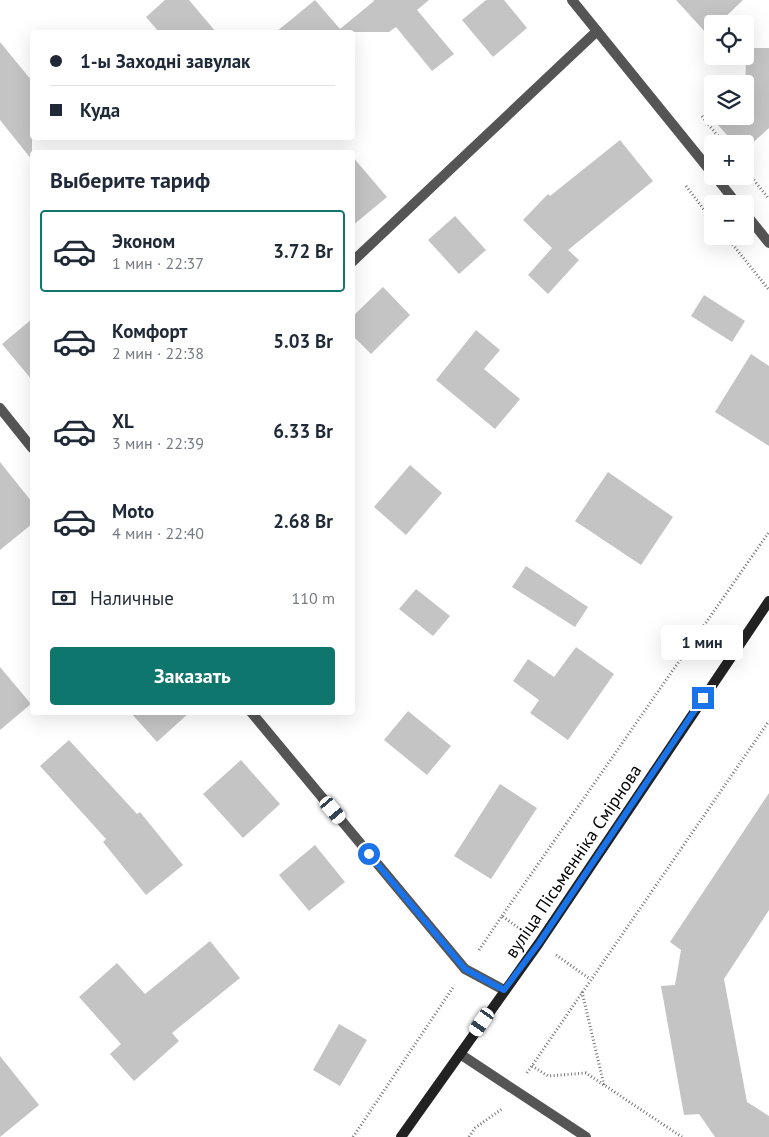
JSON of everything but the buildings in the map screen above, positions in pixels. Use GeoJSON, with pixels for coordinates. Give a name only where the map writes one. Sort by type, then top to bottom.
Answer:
{"type":"FeatureCollection","features":[{"type":"Feature","properties":{"kind":"main road","name":"вуліца Пісьменніка Смірнова"},"geometry":{"type":"LineString","coordinates":[[401,1137],[539,943],[769,601]]}},
{"type":"Feature","properties":{"kind":"street"},"geometry":{"type":"LineString","coordinates":[[572,0],[704,163]]}},
{"type":"Feature","properties":{"kind":"street"},"geometry":{"type":"LineString","coordinates":[[355,259],[596,31]]}},
{"type":"Feature","properties":{"kind":"street"},"geometry":{"type":"LineString","coordinates":[[722,185],[730,195]]}},
{"type":"Feature","properties":{"kind":"street"},"geometry":{"type":"LineString","coordinates":[[754,224],[769,243]]}},
{"type":"Feature","properties":{"kind":"street"},"geometry":{"type":"LineString","coordinates":[[0,408],[30,446]]}},
{"type":"Feature","properties":{"kind":"street"},"geometry":{"type":"LineString","coordinates":[[254,715],[465,969],[504,990]]}},
{"type":"Feature","properties":{"kind":"street"},"geometry":{"type":"LineString","coordinates":[[460,1054],[586,1137]]}},
{"type":"Feature","properties":{"kind":"path"},"geometry":{"type":"LineString","coordinates":[[702,116],[717,135]]}},
{"type":"Feature","properties":{"kind":"path"},"geometry":{"type":"LineString","coordinates":[[754,180],[769,199]]}},
{"type":"Feature","properties":{"kind":"path"},"geometry":{"type":"LineString","coordinates":[[686,186],[704,210]]}},
{"type":"Feature","properties":{"kind":"path"},"geometry":{"type":"LineString","coordinates":[[733,245],[769,290]]}},
{"type":"Feature","properties":{"kind":"path"},"geometry":{"type":"LineString","coordinates":[[353,1137],[465,969],[769,532]]}},
{"type":"Feature","properties":{"kind":"path"},"geometry":{"type":"LineString","coordinates":[[469,1137],[475,1128],[504,1108],[590,979],[769,721]]}},
{"type":"Feature","properties":{"kind":"path"},"geometry":{"type":"LineString","coordinates":[[502,916],[590,979]]}},
{"type":"Feature","properties":{"kind":"path"},"geometry":{"type":"LineString","coordinates":[[582,992],[604,1085]]}},
{"type":"Feature","properties":{"kind":"path"},"geometry":{"type":"LineString","coordinates":[[532,1066],[548,1076],[586,1073],[682,1137]]}},
{"type":"Feature","properties":{"kind":"route"},"geometry":{"type":"LineString","coordinates":[[369,854],[465,969],[504,990],[539,943],[703,698]]}}]}
